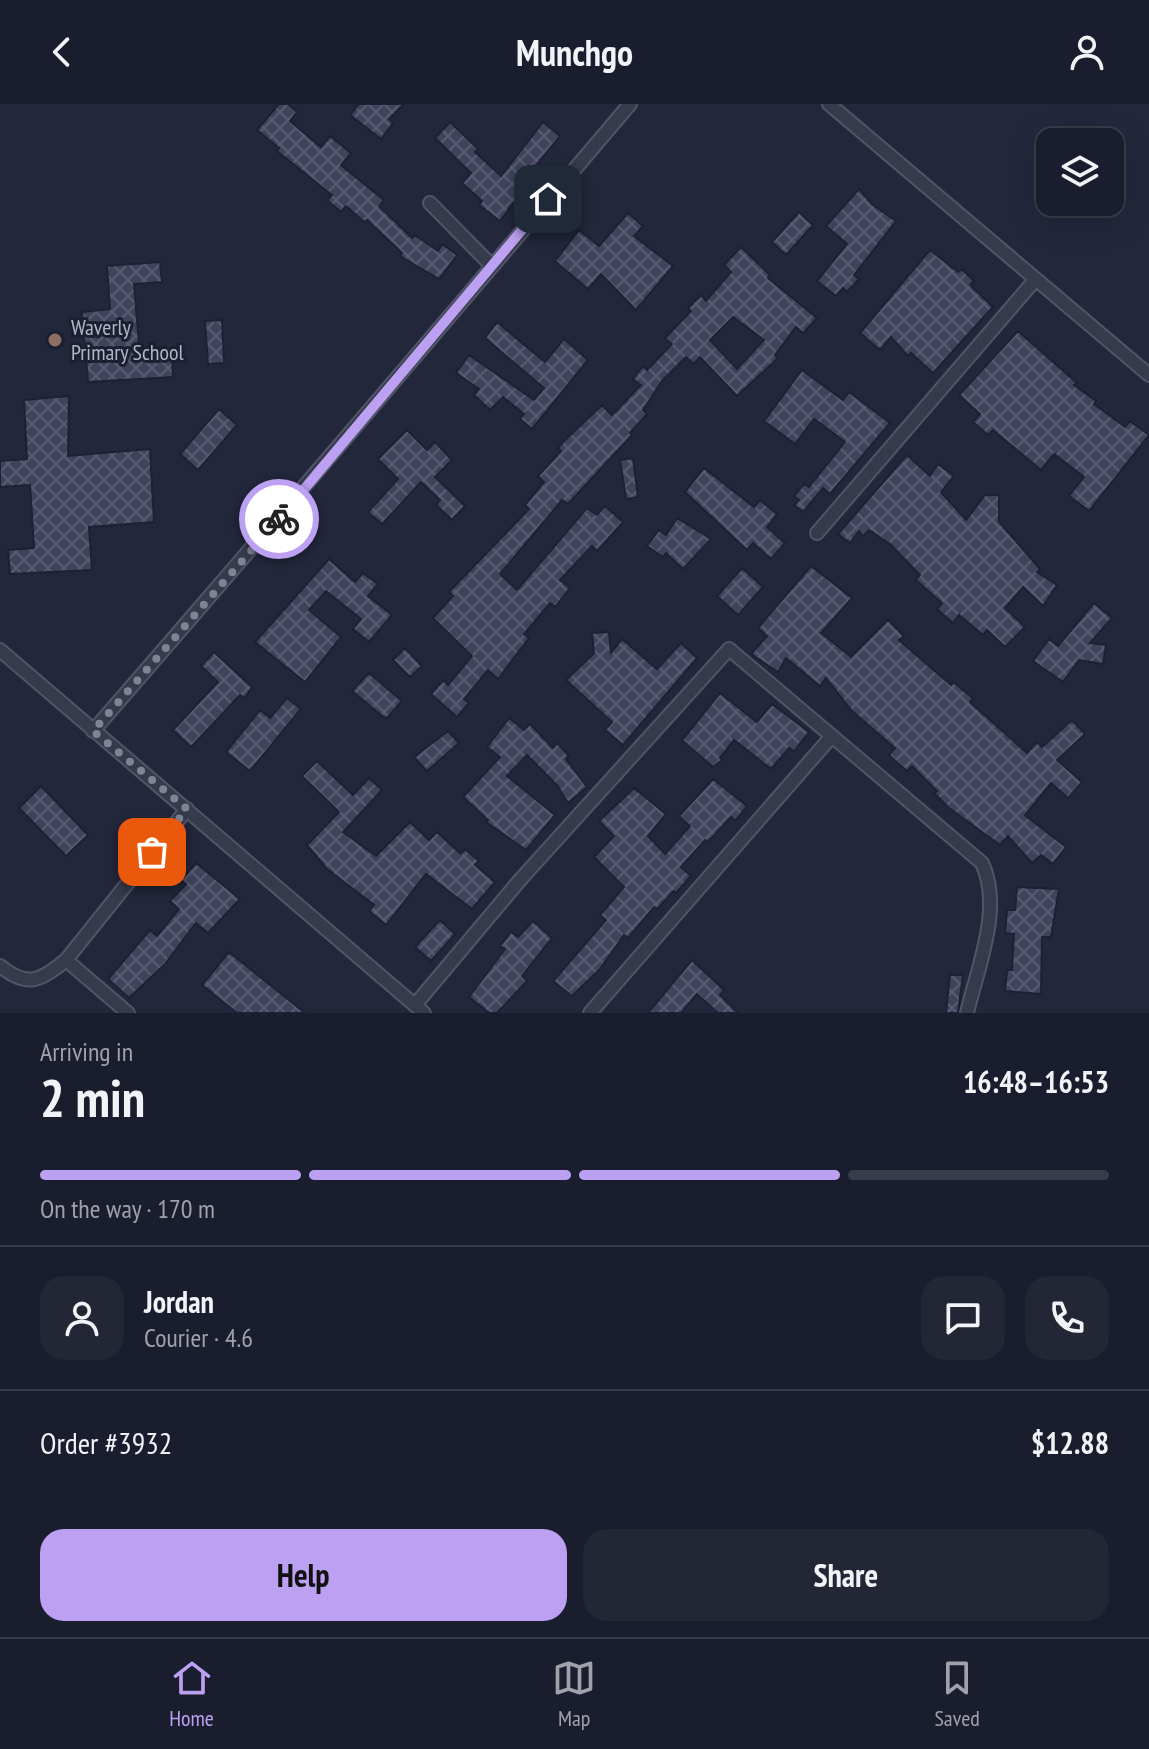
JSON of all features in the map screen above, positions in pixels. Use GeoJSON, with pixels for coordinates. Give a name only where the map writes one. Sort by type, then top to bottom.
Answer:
{"type":"FeatureCollection","features":[{"type":"Feature","properties":{"kind":"street"},"geometry":{"type":"LineString","coordinates":[[93,731],[296,500],[491,265],[630,104]]}},
{"type":"Feature","properties":{"kind":"street"},"geometry":{"type":"LineString","coordinates":[[829,104],[1149,375]]}},
{"type":"Feature","properties":{"kind":"street"},"geometry":{"type":"LineString","coordinates":[[430,203],[491,265]]}},
{"type":"Feature","properties":{"kind":"street"},"geometry":{"type":"LineString","coordinates":[[817,533],[1035,280]]}},
{"type":"Feature","properties":{"kind":"street"},"geometry":{"type":"LineString","coordinates":[[0,650],[420,1009],[520,880],[729,649],[982,863],[990,879],[992,905],[967,1013]]}},
{"type":"Feature","properties":{"kind":"street"},"geometry":{"type":"LineString","coordinates":[[590,1013],[832,736]]}},
{"type":"Feature","properties":{"kind":"street"},"geometry":{"type":"LineString","coordinates":[[0,966],[25,980],[43,979],[66,960],[187,809]]}},
{"type":"Feature","properties":{"kind":"street"},"geometry":{"type":"LineString","coordinates":[[66,960],[128,1013]]}},
{"type":"Feature","properties":{"kind":"building"},"geometry":{"type":"Polygon","coordinates":[[[279,104],[288,104],[297,112],[290,121],[321,147],[330,136],[351,153],[341,165],[384,200],[379,206],[412,238],[415,235],[438,251],[442,244],[457,255],[439,279],[400,256],[402,253],[367,220],[364,222],[346,206],[341,212],[327,200],[332,195],[277,151],[279,148],[257,130],[279,104]]]}},
{"type":"Feature","properties":{"kind":"building"},"geometry":{"type":"Polygon","coordinates":[[[359,104],[404,104],[389,119],[393,123],[381,139],[350,115],[359,104]]]}},
{"type":"Feature","properties":{"kind":"building"},"geometry":{"type":"Polygon","coordinates":[[[450,122],[478,149],[475,152],[501,176],[543,122],[560,136],[522,183],[526,186],[500,221],[479,205],[482,201],[462,183],[471,173],[435,138],[450,122]]]}},
{"type":"Feature","properties":{"kind":"building"},"geometry":{"type":"Polygon","coordinates":[[[859,189],[873,205],[896,221],[854,275],[859,279],[847,292],[843,288],[836,296],[817,281],[847,244],[826,226],[859,189]]]}},
{"type":"Feature","properties":{"kind":"building"},"geometry":{"type":"Polygon","coordinates":[[[799,212],[813,225],[786,255],[772,242],[799,212]]]}},
{"type":"Feature","properties":{"kind":"building"},"geometry":{"type":"Polygon","coordinates":[[[628,213],[643,226],[634,236],[673,266],[636,310],[601,274],[588,289],[555,261],[579,230],[599,246],[628,213]]]}},
{"type":"Feature","properties":{"kind":"building"},"geometry":{"type":"Polygon","coordinates":[[[741,247],[770,275],[768,278],[817,318],[803,333],[796,327],[775,355],[778,358],[737,396],[700,357],[694,364],[686,357],[662,381],[643,410],[647,414],[630,433],[632,435],[568,504],[562,500],[500,574],[517,590],[587,508],[597,515],[605,506],[623,522],[597,551],[592,546],[560,580],[570,588],[555,607],[550,603],[524,634],[529,638],[498,679],[488,670],[464,699],[469,703],[457,717],[431,694],[443,680],[448,685],[472,656],[433,618],[453,596],[449,592],[529,509],[525,505],[544,482],[538,476],[561,451],[558,448],[565,440],[602,405],[612,415],[641,385],[633,379],[643,366],[647,370],[672,344],[665,338],[691,311],[688,308],[701,295],[706,301],[731,272],[724,265],[741,247]],[[733,317],[710,340],[737,369],[764,340],[733,317]]]}},
{"type":"Feature","properties":{"kind":"building"},"geometry":{"type":"Polygon","coordinates":[[[930,250],[958,272],[962,269],[974,281],[970,285],[993,307],[933,373],[911,353],[908,356],[891,337],[880,350],[860,333],[930,250]]]}},
{"type":"Feature","properties":{"kind":"building"},"geometry":{"type":"Polygon","coordinates":[[[160,262],[162,282],[134,284],[140,356],[172,354],[173,377],[88,382],[82,312],[110,309],[107,266],[160,262]]]}},
{"type":"Feature","properties":{"kind":"building"},"geometry":{"type":"Polygon","coordinates":[[[222,320],[224,363],[208,364],[205,321],[222,320]]]}},
{"type":"Feature","properties":{"kind":"building"},"geometry":{"type":"Polygon","coordinates":[[[497,322],[545,362],[564,339],[588,360],[532,429],[520,419],[524,414],[503,397],[490,410],[474,395],[479,389],[456,373],[469,355],[534,400],[544,388],[485,338],[497,322]]]}},
{"type":"Feature","properties":{"kind":"building"},"geometry":{"type":"Polygon","coordinates":[[[1018,331],[1077,383],[1074,385],[1096,401],[1094,404],[1125,427],[1130,421],[1149,435],[1089,511],[1069,496],[1084,477],[1054,454],[1041,470],[993,430],[988,435],[973,422],[980,414],[959,395],[1018,331]]]}},
{"type":"Feature","properties":{"kind":"building"},"geometry":{"type":"Polygon","coordinates":[[[802,370],[843,400],[849,392],[890,423],[830,494],[823,488],[803,512],[794,505],[799,500],[794,496],[804,484],[809,487],[845,442],[814,419],[795,444],[764,421],[802,370]]]}},
{"type":"Feature","properties":{"kind":"building"},"geometry":{"type":"Polygon","coordinates":[[[69,396],[68,456],[150,449],[154,522],[89,527],[92,570],[10,574],[8,550],[34,548],[30,485],[0,487],[0,461],[27,459],[24,400],[69,396]]]}},
{"type":"Feature","properties":{"kind":"building"},"geometry":{"type":"Polygon","coordinates":[[[219,409],[237,425],[198,470],[180,454],[219,409]]]}},
{"type":"Feature","properties":{"kind":"building"},"geometry":{"type":"Polygon","coordinates":[[[407,430],[427,450],[435,442],[452,460],[435,477],[465,506],[452,520],[436,505],[440,500],[421,482],[382,524],[368,512],[398,479],[378,459],[407,430]]]}},
{"type":"Feature","properties":{"kind":"building"},"geometry":{"type":"Polygon","coordinates":[[[907,455],[930,476],[938,464],[954,476],[941,492],[966,520],[985,495],[999,495],[999,522],[1040,569],[1037,572],[1057,585],[1043,606],[1023,587],[1005,608],[1025,627],[1005,647],[987,630],[983,635],[959,615],[953,623],[937,609],[942,603],[916,580],[920,575],[890,544],[869,530],[863,536],[859,531],[850,543],[838,534],[907,455]]]}},
{"type":"Feature","properties":{"kind":"building"},"geometry":{"type":"Polygon","coordinates":[[[633,458],[638,497],[626,499],[620,460],[633,458]]]}},
{"type":"Feature","properties":{"kind":"building"},"geometry":{"type":"Polygon","coordinates":[[[704,468],[754,507],[760,500],[777,514],[767,527],[785,543],[771,559],[753,543],[747,550],[685,492],[704,468]]]}},
{"type":"Feature","properties":{"kind":"building"},"geometry":{"type":"Polygon","coordinates":[[[677,518],[711,539],[683,569],[666,553],[663,557],[647,546],[659,530],[666,535],[677,518]]]}},
{"type":"Feature","properties":{"kind":"building"},"geometry":{"type":"Polygon","coordinates":[[[329,559],[355,582],[363,573],[378,584],[368,596],[392,615],[369,642],[353,629],[361,619],[326,591],[309,610],[341,637],[305,682],[255,642],[329,559]]]}},
{"type":"Feature","properties":{"kind":"building"},"geometry":{"type":"Polygon","coordinates":[[[811,566],[852,598],[821,633],[851,657],[888,620],[904,636],[899,640],[951,685],[953,682],[973,698],[970,702],[1027,753],[1037,742],[1042,747],[1072,720],[1085,734],[1057,760],[1082,782],[1068,798],[1051,783],[1025,815],[1066,847],[1053,864],[1041,855],[1032,863],[1008,836],[1000,845],[949,808],[912,766],[907,771],[889,755],[895,748],[852,711],[826,678],[820,686],[786,658],[778,672],[751,654],[767,636],[758,628],[811,566]]]}},
{"type":"Feature","properties":{"kind":"building"},"geometry":{"type":"Polygon","coordinates":[[[742,568],[763,587],[738,615],[717,596],[742,568]]]}},
{"type":"Feature","properties":{"kind":"building"},"geometry":{"type":"Polygon","coordinates":[[[1094,603],[1112,618],[1090,643],[1106,645],[1103,664],[1079,660],[1063,682],[1033,661],[1049,639],[1058,646],[1094,603]]]}},
{"type":"Feature","properties":{"kind":"building"},"geometry":{"type":"Polygon","coordinates":[[[609,632],[611,653],[622,639],[657,669],[681,643],[697,658],[623,745],[605,730],[612,722],[566,680],[594,653],[592,633],[609,632]]]}},
{"type":"Feature","properties":{"kind":"building"},"geometry":{"type":"Polygon","coordinates":[[[405,648],[422,666],[410,677],[393,660],[405,648]]]}},
{"type":"Feature","properties":{"kind":"building"},"geometry":{"type":"Polygon","coordinates":[[[214,652],[252,687],[245,698],[240,695],[191,747],[173,730],[218,682],[201,666],[214,652]]]}},
{"type":"Feature","properties":{"kind":"building"},"geometry":{"type":"Polygon","coordinates":[[[369,673],[402,701],[386,719],[352,691],[369,673]]]}},
{"type":"Feature","properties":{"kind":"building"},"geometry":{"type":"Polygon","coordinates":[[[720,693],[757,722],[772,704],[809,732],[794,751],[789,748],[771,769],[734,740],[720,758],[722,760],[713,767],[682,740],[720,693]]]}},
{"type":"Feature","properties":{"kind":"building"},"geometry":{"type":"Polygon","coordinates":[[[287,698],[301,709],[250,771],[226,752],[260,710],[270,718],[287,698]]]}},
{"type":"Feature","properties":{"kind":"building"},"geometry":{"type":"Polygon","coordinates":[[[509,718],[524,730],[530,724],[553,748],[557,743],[569,756],[566,759],[587,787],[568,803],[557,785],[527,755],[507,776],[555,815],[526,850],[486,822],[488,820],[463,797],[500,757],[487,747],[509,718]]]}},
{"type":"Feature","properties":{"kind":"building"},"geometry":{"type":"Polygon","coordinates":[[[448,731],[459,743],[427,771],[414,757],[448,731]]]}},
{"type":"Feature","properties":{"kind":"building"},"geometry":{"type":"Polygon","coordinates":[[[317,761],[353,795],[369,778],[382,790],[343,832],[376,856],[410,822],[429,840],[437,832],[461,854],[465,849],[479,861],[475,865],[495,882],[472,909],[426,874],[386,925],[369,911],[374,905],[327,869],[307,845],[339,812],[302,776],[317,761]]]}},
{"type":"Feature","properties":{"kind":"building"},"geometry":{"type":"Polygon","coordinates":[[[713,779],[747,806],[735,821],[731,817],[708,842],[705,840],[681,867],[691,876],[657,909],[654,907],[628,938],[624,935],[600,969],[572,996],[553,981],[606,920],[600,915],[624,887],[594,857],[614,836],[599,821],[634,788],[666,814],[648,836],[665,854],[690,826],[679,816],[713,779]]]}},
{"type":"Feature","properties":{"kind":"building"},"geometry":{"type":"Polygon","coordinates":[[[41,786],[88,835],[66,856],[19,808],[41,786]]]}},
{"type":"Feature","properties":{"kind":"building"},"geometry":{"type":"Polygon","coordinates":[[[196,863],[240,899],[208,933],[196,923],[165,964],[129,998],[108,979],[150,930],[157,936],[179,909],[170,901],[186,884],[181,880],[196,863]]]}},
{"type":"Feature","properties":{"kind":"building"},"geometry":{"type":"Polygon","coordinates":[[[1017,887],[1059,889],[1051,937],[1042,937],[1041,994],[1005,991],[1007,970],[1012,970],[1014,934],[1005,933],[1007,910],[1015,910],[1017,887]]]}},
{"type":"Feature","properties":{"kind":"building"},"geometry":{"type":"Polygon","coordinates":[[[440,920],[455,934],[431,961],[415,947],[440,920]]]}},
{"type":"Feature","properties":{"kind":"building"},"geometry":{"type":"Polygon","coordinates":[[[533,921],[552,938],[522,976],[527,981],[497,1013],[489,1013],[469,997],[505,949],[500,946],[511,932],[518,937],[533,921]]]}},
{"type":"Feature","properties":{"kind":"building"},"geometry":{"type":"Polygon","coordinates":[[[229,952],[305,1013],[237,1013],[202,985],[229,952]]]}},
{"type":"Feature","properties":{"kind":"building"},"geometry":{"type":"Polygon","coordinates":[[[692,960],[724,990],[720,995],[738,1013],[718,1013],[697,994],[681,1013],[648,1013],[692,960]]]}},
{"type":"Feature","properties":{"kind":"building"},"geometry":{"type":"Polygon","coordinates":[[[950,975],[963,975],[958,1013],[946,1013],[950,975]]]}},
{"type":"Feature","properties":{"kind":"way so far"},"geometry":{"type":"LineString","coordinates":[[152,852],[187,809],[93,731],[279,519]]}},
{"type":"Feature","properties":{"kind":"place","name":"Waverly Primary School"},"geometry":{"type":"Point","coordinates":[55,340]}},
{"type":"Feature","properties":{"kind":"route"},"geometry":{"type":"LineString","coordinates":[[279,519],[548,199]]}}]}
